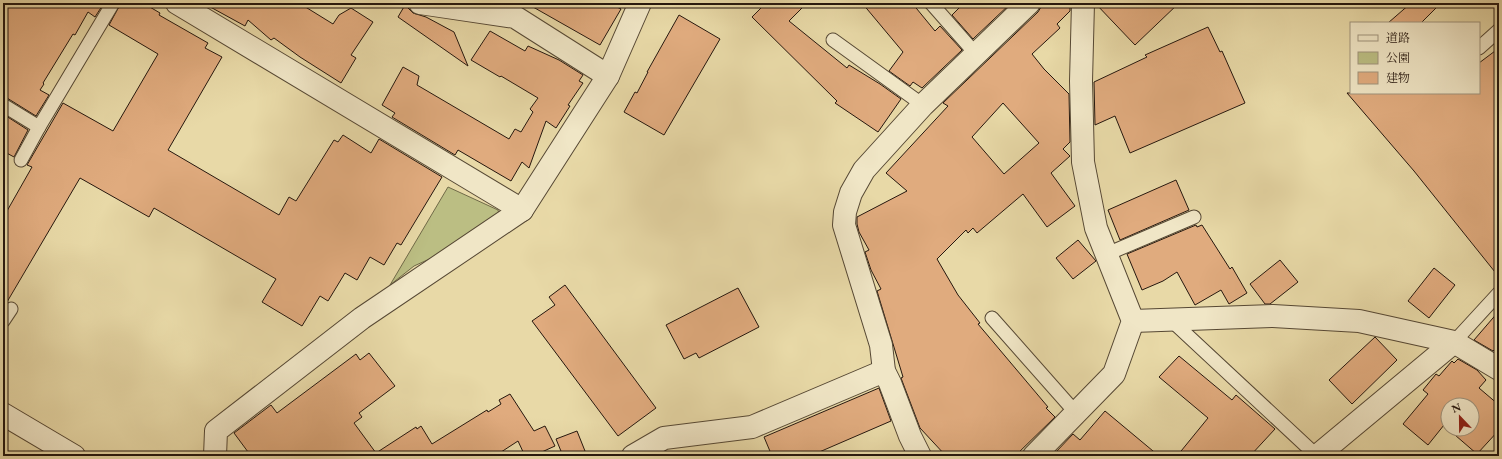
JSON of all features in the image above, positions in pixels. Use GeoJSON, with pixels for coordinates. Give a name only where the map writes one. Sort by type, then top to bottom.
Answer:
{"type":"FeatureCollection","features":[{"type":"Feature","properties":{"kind":"street"},"geometry":{"type":"LineString","coordinates":[[420,3],[515,17],[608,76]]}},
{"type":"Feature","properties":{"kind":"street"},"geometry":{"type":"LineString","coordinates":[[215,456],[216,430],[362,318],[522,210],[608,76],[640,3]]}},
{"type":"Feature","properties":{"kind":"street"},"geometry":{"type":"LineString","coordinates":[[920,456],[910,436],[890,382],[884,371],[882,345],[844,224],[845,212],[851,193],[864,170],[923,106],[975,53],[1029,3]]}},
{"type":"Feature","properties":{"kind":"street"},"geometry":{"type":"LineString","coordinates":[[1034,456],[1114,374],[1133,321],[1096,228],[1083,162],[1081,81],[1083,3]]}},
{"type":"Feature","properties":{"kind":"street"},"geometry":{"type":"LineString","coordinates":[[191,6],[522,210]]}},
{"type":"Feature","properties":{"kind":"street"},"geometry":{"type":"LineString","coordinates":[[1133,321],[1273,316],[1359,321],[1454,342],[1499,369]]}},
{"type":"Feature","properties":{"kind":"street"},"geometry":{"type":"LineString","coordinates":[[1317,456],[1454,342]]}},
{"type":"Feature","properties":{"kind":"street"},"geometry":{"type":"LineString","coordinates":[[633,456],[664,438],[752,427],[884,371]]}},
{"type":"Feature","properties":{"kind":"street"},"geometry":{"type":"LineString","coordinates":[[3,414],[74,456]]}},
{"type":"Feature","properties":{"kind":"lane"},"geometry":{"type":"LineString","coordinates":[[21,160],[39,126],[113,3]]}},
{"type":"Feature","properties":{"kind":"lane"},"geometry":{"type":"LineString","coordinates":[[931,3],[975,53]]}},
{"type":"Feature","properties":{"kind":"lane"},"geometry":{"type":"LineString","coordinates":[[1480,47],[1499,30]]}},
{"type":"Feature","properties":{"kind":"lane"},"geometry":{"type":"LineString","coordinates":[[833,40],[923,106]]}},
{"type":"Feature","properties":{"kind":"lane"},"geometry":{"type":"LineString","coordinates":[[3,105],[39,126]]}},
{"type":"Feature","properties":{"kind":"lane"},"geometry":{"type":"LineString","coordinates":[[1107,254],[1194,217]]}},
{"type":"Feature","properties":{"kind":"lane"},"geometry":{"type":"LineString","coordinates":[[1454,342],[1499,293]]}},
{"type":"Feature","properties":{"kind":"lane"},"geometry":{"type":"LineString","coordinates":[[3,321],[11,309]]}},
{"type":"Feature","properties":{"kind":"lane"},"geometry":{"type":"LineString","coordinates":[[992,318],[1076,413]]}},
{"type":"Feature","properties":{"kind":"lane"},"geometry":{"type":"LineString","coordinates":[[1171,320],[1317,456]]}},
{"type":"Feature","properties":{"kind":"green space"},"geometry":{"type":"Polygon","coordinates":[[[448,187],[498,210],[500,218],[467,242],[414,266],[390,285],[448,187]]]}},
{"type":"Feature","properties":{"kind":"building"},"geometry":{"type":"Polygon","coordinates":[[[3,3],[104,3],[95,17],[88,12],[75,35],[73,34],[43,83],[44,84],[40,90],[49,95],[36,116],[3,97],[3,3]]]}},
{"type":"Feature","properties":{"kind":"building"},"geometry":{"type":"Polygon","coordinates":[[[121,3],[143,3],[160,13],[159,15],[208,43],[205,48],[222,57],[168,150],[279,215],[289,197],[296,201],[334,140],[338,142],[343,135],[371,153],[379,139],[442,177],[401,245],[397,243],[384,265],[370,257],[357,280],[345,273],[328,301],[320,296],[302,326],[262,302],[276,279],[154,208],[149,217],[80,178],[3,307],[3,218],[32,167],[27,165],[63,103],[113,131],[158,54],[109,25],[121,3]]]}},
{"type":"Feature","properties":{"kind":"building"},"geometry":{"type":"Polygon","coordinates":[[[203,3],[299,3],[333,24],[339,15],[351,8],[373,22],[351,55],[356,58],[341,83],[300,57],[274,38],[271,40],[248,20],[245,26],[203,3]]]}},
{"type":"Feature","properties":{"kind":"building"},"geometry":{"type":"Polygon","coordinates":[[[526,3],[609,3],[621,9],[600,45],[526,3]]]}},
{"type":"Feature","properties":{"kind":"building"},"geometry":{"type":"Polygon","coordinates":[[[766,3],[807,3],[789,21],[847,68],[849,65],[901,99],[878,132],[835,103],[837,101],[752,17],[766,3]]]}},
{"type":"Feature","properties":{"kind":"building"},"geometry":{"type":"Polygon","coordinates":[[[862,3],[912,3],[935,31],[940,26],[962,50],[922,88],[913,82],[910,86],[889,71],[903,52],[862,3]]]}},
{"type":"Feature","properties":{"kind":"building"},"geometry":{"type":"Polygon","coordinates":[[[964,3],[1011,3],[973,39],[952,15],[964,3]]]}},
{"type":"Feature","properties":{"kind":"building"},"geometry":{"type":"Polygon","coordinates":[[[1041,3],[1070,3],[1070,11],[1057,24],[1060,28],[1032,54],[1044,69],[1069,94],[1070,142],[1063,149],[1070,156],[1051,173],[1075,206],[1047,227],[1023,194],[977,233],[973,228],[968,233],[966,230],[937,259],[958,295],[980,323],[978,324],[1055,417],[1015,456],[946,456],[920,428],[901,378],[903,377],[877,291],[881,289],[871,270],[865,252],[869,250],[859,232],[857,217],[907,191],[886,173],[948,106],[943,103],[1038,12],[1041,7],[1041,3]],[[1003,103],[972,137],[1004,174],[1039,143],[1003,103]]]}},
{"type":"Feature","properties":{"kind":"building"},"geometry":{"type":"Polygon","coordinates":[[[1095,3],[1179,3],[1135,45],[1095,3]]]}},
{"type":"Feature","properties":{"kind":"building"},"geometry":{"type":"Polygon","coordinates":[[[1411,3],[1441,3],[1422,22],[1389,22],[1411,3]]]}},
{"type":"Feature","properties":{"kind":"building"},"geometry":{"type":"Polygon","coordinates":[[[405,5],[413,13],[426,17],[454,32],[468,66],[398,17],[405,5]]]}},
{"type":"Feature","properties":{"kind":"building"},"geometry":{"type":"Polygon","coordinates":[[[679,15],[720,39],[664,135],[624,112],[635,92],[637,93],[679,15]]]}},
{"type":"Feature","properties":{"kind":"building"},"geometry":{"type":"Polygon","coordinates":[[[1208,27],[1220,52],[1222,51],[1245,103],[1130,153],[1115,116],[1095,125],[1094,82],[1147,57],[1145,55],[1208,27]]]}},
{"type":"Feature","properties":{"kind":"building"},"geometry":{"type":"Polygon","coordinates":[[[490,31],[525,51],[528,46],[559,60],[583,75],[579,81],[583,83],[568,105],[570,106],[556,128],[546,121],[529,168],[522,162],[511,181],[458,150],[455,155],[392,117],[395,113],[382,105],[403,67],[419,76],[417,85],[509,139],[515,129],[521,132],[533,112],[530,109],[538,98],[471,60],[490,31]]]}},
{"type":"Feature","properties":{"kind":"building"},"geometry":{"type":"Polygon","coordinates":[[[1499,48],[1499,277],[1414,171],[1347,93],[1480,94],[1480,62],[1499,48]]]}},
{"type":"Feature","properties":{"kind":"building"},"geometry":{"type":"Polygon","coordinates":[[[3,114],[28,130],[14,157],[3,151],[3,114]]]}},
{"type":"Feature","properties":{"kind":"building"},"geometry":{"type":"Polygon","coordinates":[[[1176,180],[1189,210],[1120,240],[1108,210],[1176,180]]]}},
{"type":"Feature","properties":{"kind":"building"},"geometry":{"type":"Polygon","coordinates":[[[1196,225],[1197,227],[1202,225],[1230,269],[1232,267],[1247,293],[1229,304],[1221,290],[1195,305],[1177,272],[1163,281],[1142,290],[1127,254],[1196,225]]]}},
{"type":"Feature","properties":{"kind":"building"},"geometry":{"type":"Polygon","coordinates":[[[1078,240],[1096,261],[1073,279],[1056,258],[1078,240]]]}},
{"type":"Feature","properties":{"kind":"building"},"geometry":{"type":"Polygon","coordinates":[[[1280,260],[1298,282],[1270,304],[1265,304],[1250,284],[1280,260]]]}},
{"type":"Feature","properties":{"kind":"building"},"geometry":{"type":"Polygon","coordinates":[[[1434,268],[1455,285],[1429,318],[1408,301],[1434,268]]]}},
{"type":"Feature","properties":{"kind":"building"},"geometry":{"type":"Polygon","coordinates":[[[565,285],[656,408],[618,436],[532,321],[555,305],[549,297],[565,285]]]}},
{"type":"Feature","properties":{"kind":"building"},"geometry":{"type":"Polygon","coordinates":[[[738,288],[759,327],[699,358],[696,353],[684,359],[666,325],[738,288]]]}},
{"type":"Feature","properties":{"kind":"building"},"geometry":{"type":"Polygon","coordinates":[[[1499,311],[1499,345],[1493,351],[1474,340],[1499,311]]]}},
{"type":"Feature","properties":{"kind":"building"},"geometry":{"type":"Polygon","coordinates":[[[1375,337],[1397,360],[1352,404],[1329,380],[1375,337]]]}},
{"type":"Feature","properties":{"kind":"building"},"geometry":{"type":"Polygon","coordinates":[[[369,353],[395,386],[359,413],[362,417],[354,423],[376,453],[416,427],[417,429],[421,426],[432,444],[487,410],[488,412],[501,404],[499,400],[510,394],[534,431],[545,426],[555,446],[533,456],[525,456],[518,441],[495,456],[251,456],[234,433],[271,405],[277,413],[356,354],[360,360],[369,353]]]}},
{"type":"Feature","properties":{"kind":"building"},"geometry":{"type":"Polygon","coordinates":[[[1179,356],[1232,400],[1236,395],[1275,429],[1250,456],[1177,456],[1208,418],[1159,377],[1179,356]]]}},
{"type":"Feature","properties":{"kind":"building"},"geometry":{"type":"Polygon","coordinates":[[[1458,359],[1477,370],[1486,380],[1479,388],[1499,405],[1499,430],[1477,454],[1457,437],[1480,437],[1480,397],[1440,397],[1440,430],[1428,445],[1403,424],[1428,394],[1423,390],[1436,374],[1439,376],[1452,361],[1454,363],[1458,359]]]}},
{"type":"Feature","properties":{"kind":"building"},"geometry":{"type":"Polygon","coordinates":[[[879,388],[891,421],[810,456],[772,456],[764,437],[879,388]]]}},
{"type":"Feature","properties":{"kind":"building"},"geometry":{"type":"Polygon","coordinates":[[[1105,411],[1159,456],[1059,456],[1055,453],[1073,434],[1080,440],[1105,411]]]}},
{"type":"Feature","properties":{"kind":"building"},"geometry":{"type":"Polygon","coordinates":[[[577,431],[587,456],[563,456],[556,439],[577,431]]]}}]}
